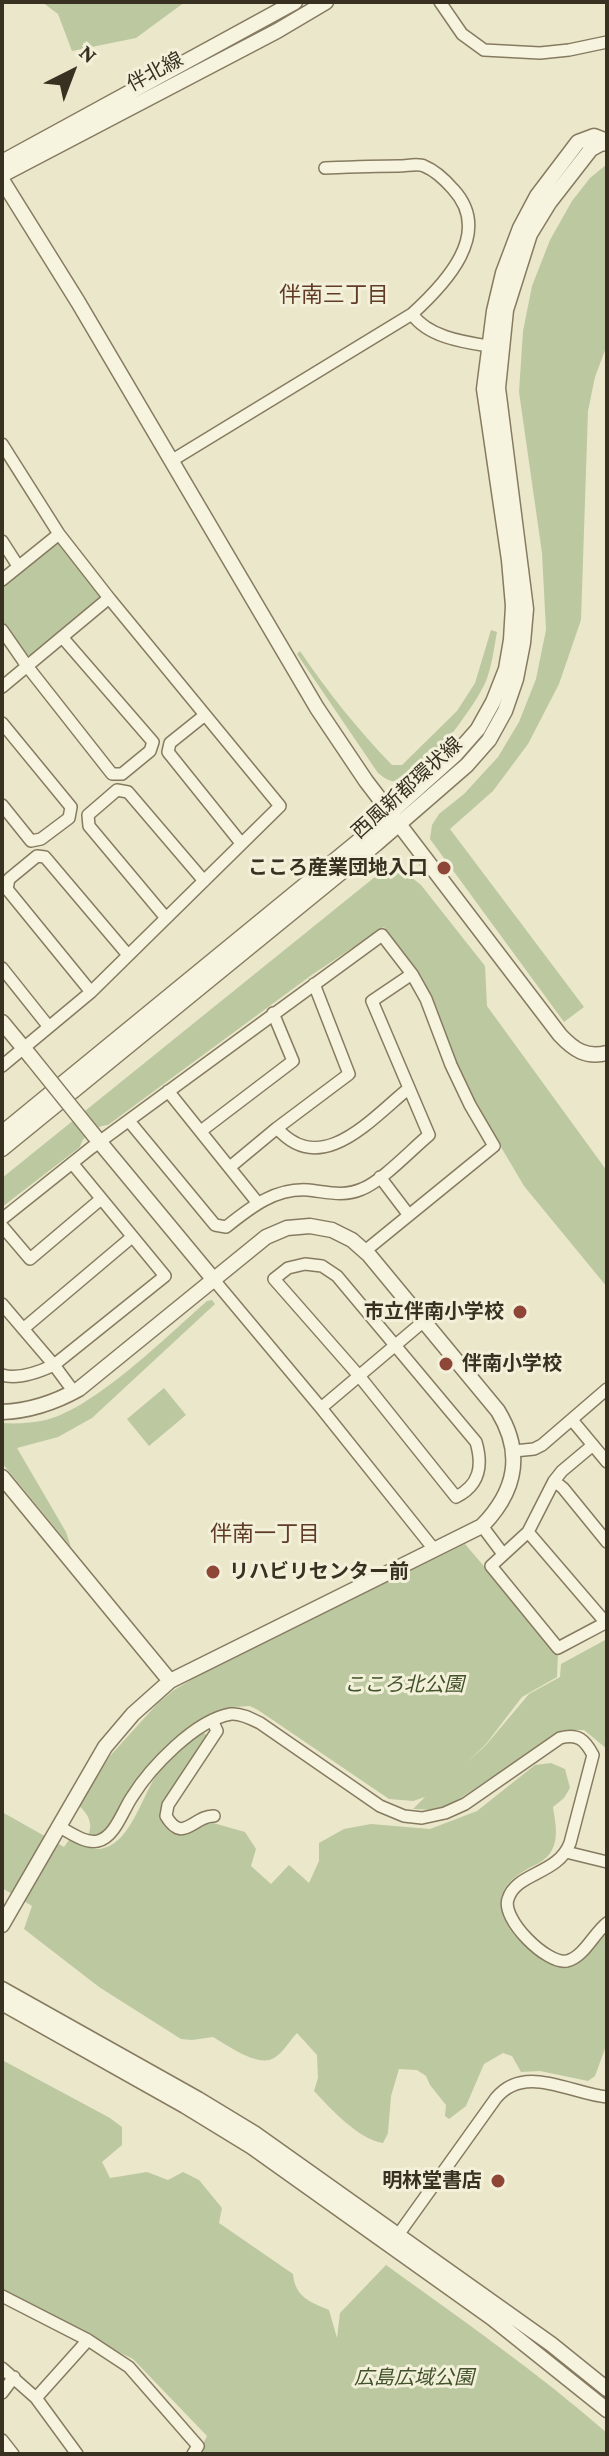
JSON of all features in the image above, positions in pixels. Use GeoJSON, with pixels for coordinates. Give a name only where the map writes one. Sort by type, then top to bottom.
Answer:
{"type":"FeatureCollection","features":[{"type":"Feature","properties":{"kind":"street","name":"伴北線"},"geometry":{"type":"LineString","coordinates":[[2,162],[295,2]]}},
{"type":"Feature","properties":{"kind":"street","name":"伴北線"},"geometry":{"type":"LineString","coordinates":[[2,178],[326,2]]}},
{"type":"Feature","properties":{"kind":"street"},"geometry":{"type":"LineString","coordinates":[[440,2],[462,34],[484,50],[540,53],[607,42]]}},
{"type":"Feature","properties":{"kind":"street","name":"西風新都環状線"},"geometry":{"type":"LineString","coordinates":[[2,1149],[396,818],[478,729],[506,669],[513,606],[484,389],[488,346],[503,273],[520,228],[537,196],[578,142],[594,136],[607,142]]}},
{"type":"Feature","properties":{"kind":"street","name":"西風新都環状線"},"geometry":{"type":"LineString","coordinates":[[2,1133],[396,818],[467,765],[489,740],[505,711],[516,679],[526,609],[498,388],[506,310],[530,234],[549,203],[591,149],[607,142]]}},
{"type":"Feature","properties":{"kind":"street"},"geometry":{"type":"LineString","coordinates":[[171,461],[412,314],[435,294],[453,271],[465,246],[469,226],[459,196],[447,183],[423,165],[325,168]]}},
{"type":"Feature","properties":{"kind":"street"},"geometry":{"type":"LineString","coordinates":[[2,178],[317,708],[366,781],[560,1035],[582,1053],[607,1053]]}},
{"type":"Feature","properties":{"kind":"street"},"geometry":{"type":"LineString","coordinates":[[412,314],[418,323],[444,336],[488,346]]}},
{"type":"Feature","properties":{"kind":"street"},"geometry":{"type":"LineString","coordinates":[[2,444],[59,534],[280,806],[91,992],[49,1027],[28,1053],[2,1066]]}},
{"type":"Feature","properties":{"kind":"street"},"geometry":{"type":"LineString","coordinates":[[2,580],[59,534]]}},
{"type":"Feature","properties":{"kind":"street"},"geometry":{"type":"LineString","coordinates":[[2,541],[18,566]]}},
{"type":"Feature","properties":{"kind":"street"},"geometry":{"type":"LineString","coordinates":[[2,687],[109,598]]}},
{"type":"Feature","properties":{"kind":"street"},"geometry":{"type":"LineString","coordinates":[[2,630],[112,774],[122,774],[150,751],[153,742],[62,637]]}},
{"type":"Feature","properties":{"kind":"street"},"geometry":{"type":"LineString","coordinates":[[205,715],[170,743],[168,752],[241,843]]}},
{"type":"Feature","properties":{"kind":"street"},"geometry":{"type":"LineString","coordinates":[[2,723],[71,807],[69,818],[41,839],[31,841],[2,805]]}},
{"type":"Feature","properties":{"kind":"street"},"geometry":{"type":"LineString","coordinates":[[166,918],[89,826],[88,815],[117,790],[128,792],[204,881]]}},
{"type":"Feature","properties":{"kind":"street"},"geometry":{"type":"LineString","coordinates":[[91,992],[7,889],[9,879],[37,856],[45,857],[128,955]]}},
{"type":"Feature","properties":{"kind":"street"},"geometry":{"type":"LineString","coordinates":[[2,1219],[72,1163],[96,1138],[129,1121],[382,935],[412,974],[426,999],[451,1065],[494,1146],[365,1251]]}},
{"type":"Feature","properties":{"kind":"street"},"geometry":{"type":"LineString","coordinates":[[2,968],[49,1027]]}},
{"type":"Feature","properties":{"kind":"street"},"geometry":{"type":"LineString","coordinates":[[129,1121],[215,1225],[226,1227],[257,1202],[282,1193],[304,1190],[346,1194],[365,1188],[429,1135],[372,1001],[412,974]]}},
{"type":"Feature","properties":{"kind":"street"},"geometry":{"type":"LineString","coordinates":[[230,1167],[349,1074],[314,984]]}},
{"type":"Feature","properties":{"kind":"street"},"geometry":{"type":"LineString","coordinates":[[201,1131],[293,1061],[273,1013]]}},
{"type":"Feature","properties":{"kind":"street"},"geometry":{"type":"LineString","coordinates":[[2,1022],[433,1548]]}},
{"type":"Feature","properties":{"kind":"street"},"geometry":{"type":"LineString","coordinates":[[277,1128],[300,1144],[332,1147],[345,1141],[408,1089]]}},
{"type":"Feature","properties":{"kind":"street"},"geometry":{"type":"LineString","coordinates":[[168,1091],[257,1202]]}},
{"type":"Feature","properties":{"kind":"street"},"geometry":{"type":"LineString","coordinates":[[2,1375],[42,1371],[54,1365],[165,1276],[72,1163]]}},
{"type":"Feature","properties":{"kind":"street"},"geometry":{"type":"LineString","coordinates":[[380,1177],[408,1214]]}},
{"type":"Feature","properties":{"kind":"street"},"geometry":{"type":"LineString","coordinates":[[2,1226],[30,1259],[101,1199]]}},
{"type":"Feature","properties":{"kind":"street"},"geometry":{"type":"LineString","coordinates":[[2,1412],[31,1409],[74,1392],[266,1237],[287,1228],[310,1226],[332,1230],[365,1251],[498,1411],[507,1425],[514,1451],[509,1487],[496,1510],[482,1526],[170,1681],[133,1714],[114,1734],[91,1768],[2,1925]]}},
{"type":"Feature","properties":{"kind":"street"},"geometry":{"type":"LineString","coordinates":[[23,1329],[132,1237]]}},
{"type":"Feature","properties":{"kind":"street"},"geometry":{"type":"LineString","coordinates":[[305,1264],[322,1266],[337,1276],[476,1442],[481,1460],[478,1477],[466,1492],[456,1497],[360,1377],[274,1279],[288,1268],[305,1264]]}},
{"type":"Feature","properties":{"kind":"street"},"geometry":{"type":"LineString","coordinates":[[2,1304],[74,1392]]}},
{"type":"Feature","properties":{"kind":"street"},"geometry":{"type":"LineString","coordinates":[[321,1408],[424,1321]]}},
{"type":"Feature","properties":{"kind":"street"},"geometry":{"type":"LineString","coordinates":[[514,1451],[542,1445],[607,1389]]}},
{"type":"Feature","properties":{"kind":"street"},"geometry":{"type":"LineString","coordinates":[[572,1420],[607,1462]]}},
{"type":"Feature","properties":{"kind":"street"},"geometry":{"type":"LineString","coordinates":[[528,1532],[606,1622],[558,1648],[491,1566],[528,1532],[562,1471],[593,1445]]}},
{"type":"Feature","properties":{"kind":"street"},"geometry":{"type":"LineString","coordinates":[[2,1477],[170,1681]]}},
{"type":"Feature","properties":{"kind":"street"},"geometry":{"type":"LineString","coordinates":[[554,1481],[607,1542]]}},
{"type":"Feature","properties":{"kind":"street"},"geometry":{"type":"LineString","coordinates":[[482,1526],[503,1554]]}},
{"type":"Feature","properties":{"kind":"street"},"geometry":{"type":"LineString","coordinates":[[55,1832],[90,1841],[104,1839],[113,1830],[150,1771],[179,1743],[231,1714],[246,1716],[260,1723],[380,1806],[404,1816],[422,1818],[465,1804],[560,1738],[570,1735],[580,1737],[593,1755],[576,1823],[566,1852],[544,1871],[522,1881],[512,1891],[506,1901],[508,1915],[516,1927],[544,1953],[566,1961],[577,1955],[607,1923]]}},
{"type":"Feature","properties":{"kind":"street"},"geometry":{"type":"LineString","coordinates":[[213,1722],[217,1731],[168,1805],[166,1816],[174,1826],[184,1829],[202,1817],[214,1816]]}},
{"type":"Feature","properties":{"kind":"street"},"geometry":{"type":"LineString","coordinates":[[566,1852],[607,1862]]}},
{"type":"Feature","properties":{"kind":"street"},"geometry":{"type":"LineString","coordinates":[[2,1989],[276,2148],[551,2344],[607,2389]]}},
{"type":"Feature","properties":{"kind":"street"},"geometry":{"type":"LineString","coordinates":[[2,2003],[252,2147],[492,2318],[606,2407]]}},
{"type":"Feature","properties":{"kind":"street"},"geometry":{"type":"LineString","coordinates":[[398,2235],[496,2098],[507,2088],[538,2081],[607,2097]]}},
{"type":"Feature","properties":{"kind":"street"},"geometry":{"type":"LineString","coordinates":[[2,2296],[88,2340],[129,2367],[198,2446],[193,2454]]}},
{"type":"Feature","properties":{"kind":"street"},"geometry":{"type":"LineString","coordinates":[[36,2398],[88,2340]]}},
{"type":"Feature","properties":{"kind":"street"},"geometry":{"type":"LineString","coordinates":[[2,2368],[36,2398],[77,2454]]}},
{"type":"Feature","properties":{"kind":"street"},"geometry":{"type":"LineString","coordinates":[[2,2393],[14,2377]]}},
{"type":"Feature","properties":{"kind":"street"},"geometry":{"type":"LineString","coordinates":[[2,2440],[13,2454]]}},
{"type":"Feature","properties":{"kind":"green space"},"geometry":{"type":"Polygon","coordinates":[[[42,2],[185,2],[136,38],[72,51],[58,14],[42,2]]]}},
{"type":"Feature","properties":{"kind":"green space"},"geometry":{"type":"Polygon","coordinates":[[[607,164],[607,345],[595,377],[588,411],[581,620],[559,684],[528,744],[493,791],[450,829],[584,1007],[564,1022],[430,839],[432,825],[439,814],[464,794],[498,757],[519,722],[536,679],[546,630],[542,553],[519,392],[523,331],[532,286],[550,240],[572,201],[590,178],[607,164]]]}},
{"type":"Feature","properties":{"kind":"green space"},"geometry":{"type":"Polygon","coordinates":[[[51,543],[59,543],[100,594],[100,601],[34,655],[27,655],[2,622],[2,584],[51,543]]]}},
{"type":"Feature","properties":{"kind":"green space"},"geometry":{"type":"Polygon","coordinates":[[[491,630],[497,632],[490,669],[472,706],[436,753],[400,781],[388,780],[378,773],[297,654],[300,651],[343,710],[379,752],[392,765],[402,765],[457,711],[475,683],[491,630]]]}},
{"type":"Feature","properties":{"kind":"green space"},"geometry":{"type":"Polygon","coordinates":[[[386,868],[406,873],[421,885],[485,966],[487,1006],[607,1171],[607,1287],[524,1186],[455,1062],[436,1007],[422,978],[384,927],[313,974],[108,1125],[91,1132],[80,1147],[2,1207],[2,1178],[386,868]]]}},
{"type":"Feature","properties":{"kind":"green space"},"geometry":{"type":"Polygon","coordinates":[[[212,1300],[215,1304],[92,1418],[58,1437],[17,1448],[66,1532],[71,1547],[2,1463],[2,1423],[46,1420],[87,1401],[212,1300]]]}},
{"type":"Feature","properties":{"kind":"green space"},"geometry":{"type":"Polygon","coordinates":[[[164,1388],[186,1415],[149,1446],[127,1419],[164,1388]]]}},
{"type":"Feature","properties":{"kind":"green space","name":"こころ北公園"},"geometry":{"type":"Polygon","coordinates":[[[465,1544],[558,1653],[557,1677],[522,1697],[486,1744],[465,1764],[486,1745],[529,1694],[560,1677],[561,1664],[607,1639],[607,1749],[584,1730],[563,1730],[453,1803],[437,1810],[413,1809],[425,1797],[413,1801],[389,1799],[258,1710],[250,1706],[233,1707],[203,1722],[176,1741],[102,1836],[87,1837],[89,1820],[79,1806],[110,1756],[158,1703],[174,1690],[216,1665],[465,1544]]]}},
{"type":"Feature","properties":{"kind":"green space"},"geometry":{"type":"Polygon","coordinates":[[[204,1733],[208,1736],[203,1746],[163,1803],[159,1817],[169,1831],[180,1835],[206,1821],[245,1832],[256,1849],[251,1866],[271,1884],[289,1865],[309,1883],[319,1861],[319,1843],[344,1829],[371,1824],[430,1829],[477,1811],[535,1765],[551,1763],[565,1769],[570,1788],[553,1807],[556,1834],[552,1850],[543,1860],[508,1884],[503,1891],[501,1906],[506,1923],[517,1938],[535,1953],[556,1963],[563,1964],[607,1929],[607,2043],[595,2076],[588,2081],[540,2071],[521,2072],[512,2056],[503,2053],[484,2064],[466,2106],[449,2119],[445,2116],[446,2105],[426,2076],[417,2070],[399,2069],[391,2096],[388,2133],[383,2143],[374,2141],[355,2130],[314,2091],[318,2078],[317,2055],[297,2033],[280,2053],[267,2060],[251,2058],[213,2037],[181,2039],[99,1987],[24,1929],[32,1906],[2,1888],[2,1812],[64,1847],[71,1837],[95,1849],[110,1846],[128,1829],[161,1769],[181,1749],[204,1733]]]}},
{"type":"Feature","properties":{"kind":"green space","name":"広島広域公園"},"geometry":{"type":"Polygon","coordinates":[[[2,2060],[122,2127],[122,2145],[102,2162],[110,2178],[147,2172],[168,2180],[183,2172],[199,2180],[222,2208],[219,2223],[293,2274],[300,2293],[329,2310],[337,2338],[340,2313],[386,2265],[526,2367],[607,2433],[607,2454],[198,2454],[207,2436],[133,2359],[2,2295],[2,2060]]]}},
{"type":"Feature","properties":{"kind":"place","name":"こころ産業団地入口"},"geometry":{"type":"Point","coordinates":[444,868]}},
{"type":"Feature","properties":{"kind":"place","name":"市立伴南小学校"},"geometry":{"type":"Point","coordinates":[520,1312]}},
{"type":"Feature","properties":{"kind":"place","name":"伴南小学校"},"geometry":{"type":"Point","coordinates":[446,1364]}},
{"type":"Feature","properties":{"kind":"place","name":"リハビリセンター前"},"geometry":{"type":"Point","coordinates":[213,1572]}},
{"type":"Feature","properties":{"kind":"place","name":"明林堂書店"},"geometry":{"type":"Point","coordinates":[498,2181]}},
{"type":"Feature","properties":{"kind":"district","name":"伴南三丁目"},"geometry":{"type":"Point","coordinates":[334,295]}},
{"type":"Feature","properties":{"kind":"district","name":"伴南一丁目"},"geometry":{"type":"Point","coordinates":[265,1534]}}]}
